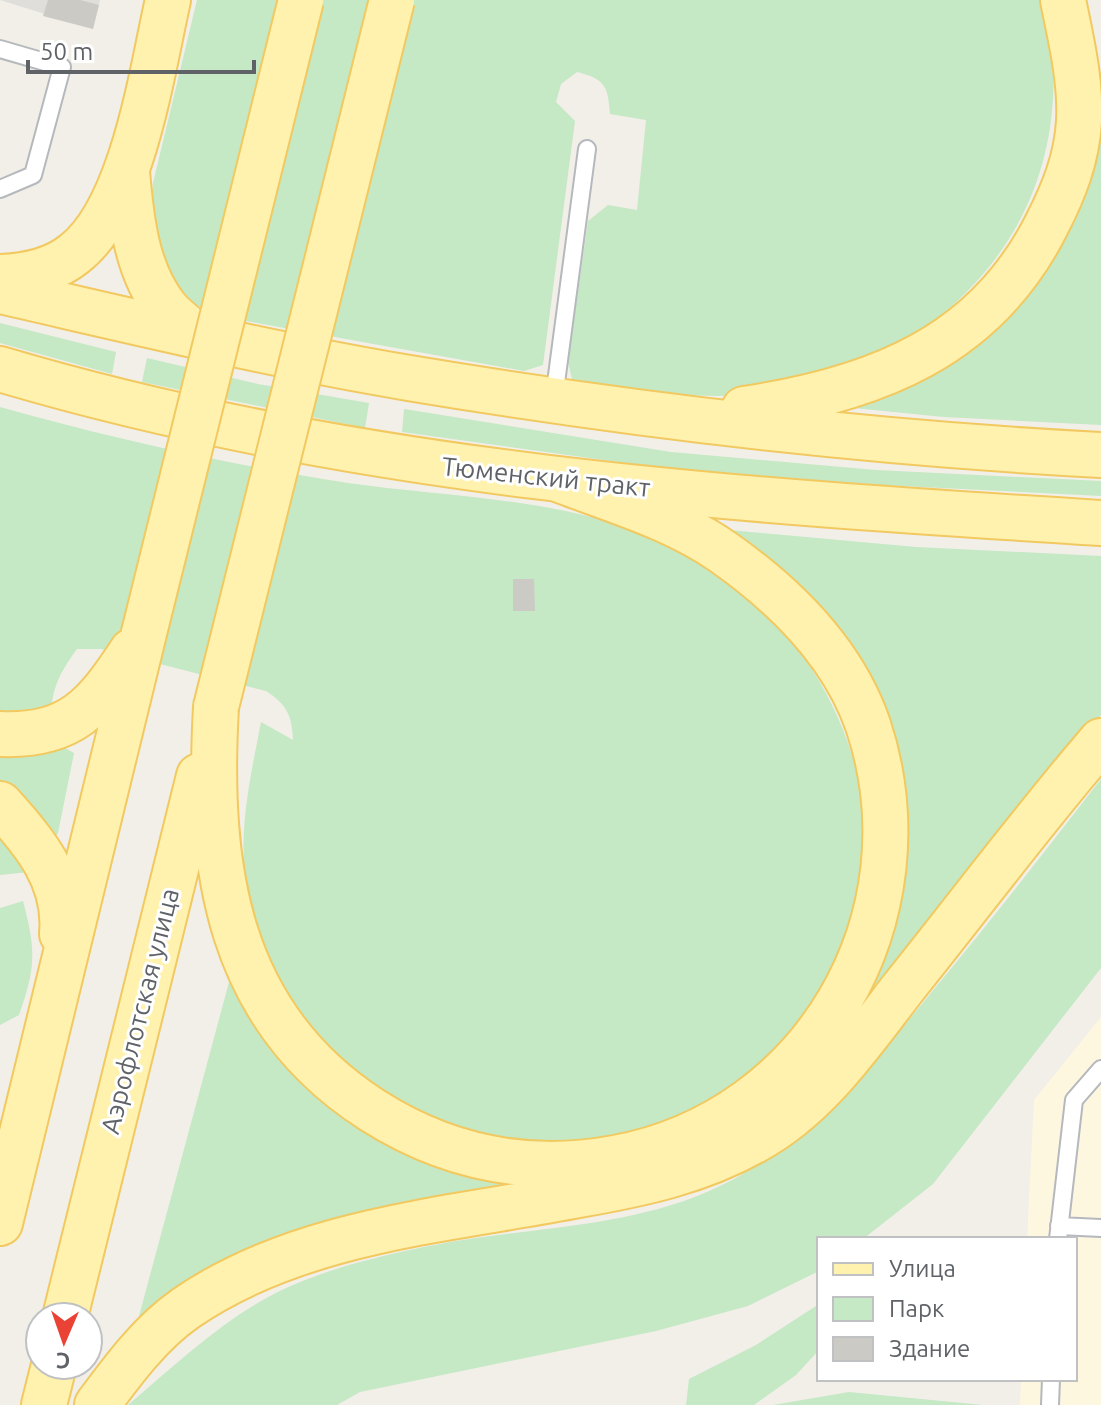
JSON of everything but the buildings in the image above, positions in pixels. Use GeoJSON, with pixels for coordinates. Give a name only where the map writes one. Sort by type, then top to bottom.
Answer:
{"type":"FeatureCollection","features":[{"type":"Feature","properties":{"kind":"main road"},"geometry":{"type":"LineString","coordinates":[[0,277],[30,276],[75,254],[100,224],[127,172],[168,0]]}},
{"type":"Feature","properties":{"kind":"main road"},"geometry":{"type":"LineString","coordinates":[[0,1223],[54,1008],[122,684],[144,633],[301,0]]}},
{"type":"Feature","properties":{"kind":"main road"},"geometry":{"type":"LineString","coordinates":[[392,0],[216,707],[214,824],[233,930],[250,973],[272,1014],[313,1065],[336,1086],[422,1138],[459,1152],[523,1165],[598,1161],[666,1147],[694,1136],[742,1107],[811,1044],[844,993],[868,940],[883,862],[881,788],[868,726],[840,670],[819,640],[751,572],[690,532],[560,480]]}},
{"type":"Feature","properties":{"kind":"main road"},"geometry":{"type":"LineString","coordinates":[[598,406],[735,410],[798,401],[858,385],[898,369],[933,350],[969,323],[1007,287],[1030,257],[1067,182],[1079,122],[1078,87],[1063,0]]}},
{"type":"Feature","properties":{"kind":"main road"},"geometry":{"type":"LineString","coordinates":[[1091,0],[1101,70]]}},
{"type":"Feature","properties":{"kind":"main road"},"geometry":{"type":"LineString","coordinates":[[127,172],[132,226],[144,266],[166,308],[199,337]]}},
{"type":"Feature","properties":{"kind":"main road"},"geometry":{"type":"LineString","coordinates":[[0,291],[199,337],[407,377],[598,406],[805,432],[1101,455]]}},
{"type":"Feature","properties":{"kind":"main road","name":"Тюменский тракт"},"geometry":{"type":"LineString","coordinates":[[0,369],[186,420],[287,441],[560,480],[876,510],[1101,523]]}},
{"type":"Feature","properties":{"kind":"main road"},"geometry":{"type":"LineString","coordinates":[[0,734],[33,736],[64,725],[122,684]]}},
{"type":"Feature","properties":{"kind":"main road","name":"Аэрофлотская улица"},"geometry":{"type":"LineString","coordinates":[[69,1301],[216,707]]}},
{"type":"Feature","properties":{"kind":"main road"},"geometry":{"type":"LineString","coordinates":[[97,1405],[132,1358],[185,1309],[237,1278],[340,1242],[657,1181],[709,1163],[757,1140],[799,1109],[847,1060],[1101,741]]}},
{"type":"Feature","properties":{"kind":"main road"},"geometry":{"type":"LineString","coordinates":[[0,804],[36,843],[59,888],[63,925],[54,1008]]}},
{"type":"Feature","properties":{"kind":"main road"},"geometry":{"type":"LineString","coordinates":[[44,1405],[50,1381]]}},
{"type":"Feature","properties":{"kind":"lane"},"geometry":{"type":"LineString","coordinates":[[0,49],[62,67],[33,175],[0,189]]}},
{"type":"Feature","properties":{"kind":"lane"},"geometry":{"type":"LineString","coordinates":[[553,399],[587,149]]}},
{"type":"Feature","properties":{"kind":"lane"},"geometry":{"type":"LineString","coordinates":[[1101,1069],[1074,1100],[1058,1232],[1101,1228]]}},
{"type":"Feature","properties":{"kind":"lane"},"geometry":{"type":"LineString","coordinates":[[1050,1405],[1051,1381]]}},
{"type":"Feature","properties":{"kind":"shaded area"},"geometry":{"type":"Polygon","coordinates":[[[0,0],[100,0],[93,29],[0,0]]]}},
{"type":"Feature","properties":{"kind":"shaded area"},"geometry":{"type":"Polygon","coordinates":[[[1101,1017],[1101,1405],[1020,1405],[1021,1381],[1077,1381],[1077,1237],[1027,1237],[1034,1100],[1101,1017]]]}},
{"type":"Feature","properties":{"kind":"green space"},"geometry":{"type":"Polygon","coordinates":[[[197,0],[1046,0],[1054,85],[1050,126],[1042,165],[1028,202],[1009,238],[985,272],[954,304],[901,347],[875,359],[755,394],[702,396],[637,390],[572,379],[568,362],[588,221],[608,205],[637,210],[646,120],[610,114],[603,85],[577,72],[561,84],[556,102],[575,121],[543,365],[524,371],[235,319],[196,305],[172,280],[150,222],[153,183],[197,0]]]}},
{"type":"Feature","properties":{"kind":"green space"},"geometry":{"type":"Polygon","coordinates":[[[1090,85],[1101,135],[1101,425],[944,417],[844,407],[982,331],[1090,85]]]}},
{"type":"Feature","properties":{"kind":"green space"},"geometry":{"type":"Polygon","coordinates":[[[0,323],[116,352],[112,374],[0,343],[0,323]]]}},
{"type":"Feature","properties":{"kind":"green space"},"geometry":{"type":"Polygon","coordinates":[[[147,358],[258,384],[369,403],[365,428],[142,382],[147,358]]]}},
{"type":"Feature","properties":{"kind":"green space"},"geometry":{"type":"Polygon","coordinates":[[[0,407],[86,430],[260,468],[348,483],[515,502],[599,519],[638,531],[675,548],[740,591],[792,642],[831,703],[858,775],[867,830],[865,889],[854,936],[844,959],[771,1062],[735,1090],[671,1124],[638,1134],[568,1145],[505,1144],[467,1136],[395,1104],[332,1055],[306,1026],[277,982],[256,926],[244,862],[247,802],[261,722],[293,740],[287,711],[266,691],[101,649],[77,649],[62,672],[54,693],[54,742],[74,753],[58,833],[29,872],[0,875],[0,407]]]}},
{"type":"Feature","properties":{"kind":"green space"},"geometry":{"type":"Polygon","coordinates":[[[404,409],[671,452],[876,470],[1101,481],[1101,496],[881,485],[676,470],[402,432],[404,409]]]}},
{"type":"Feature","properties":{"kind":"green space"},"geometry":{"type":"Polygon","coordinates":[[[718,529],[916,547],[1101,556],[1101,715],[819,1067],[862,993],[881,724],[718,529]]]}},
{"type":"Feature","properties":{"kind":"green space"},"geometry":{"type":"Polygon","coordinates":[[[1101,779],[1101,968],[933,1184],[866,1237],[817,1237],[817,1272],[748,1306],[656,1331],[360,1392],[337,1405],[128,1405],[197,1346],[252,1306],[318,1275],[426,1247],[651,1211],[707,1192],[742,1174],[775,1154],[805,1130],[860,1077],[998,911],[1101,779]]]}},
{"type":"Feature","properties":{"kind":"green space"},"geometry":{"type":"Polygon","coordinates":[[[23,901],[32,946],[29,984],[19,1015],[0,1025],[0,908],[23,901]]]}},
{"type":"Feature","properties":{"kind":"green space"},"geometry":{"type":"Polygon","coordinates":[[[232,971],[287,1063],[565,1182],[135,1331],[232,971]]]}},
{"type":"Feature","properties":{"kind":"green space"},"geometry":{"type":"Polygon","coordinates":[[[817,1305],[817,1352],[796,1375],[754,1405],[686,1405],[689,1379],[756,1345],[817,1305]]]}},
{"type":"Feature","properties":{"kind":"green space"},"geometry":{"type":"Polygon","coordinates":[[[849,1392],[983,1405],[773,1405],[849,1392]]]}}]}
